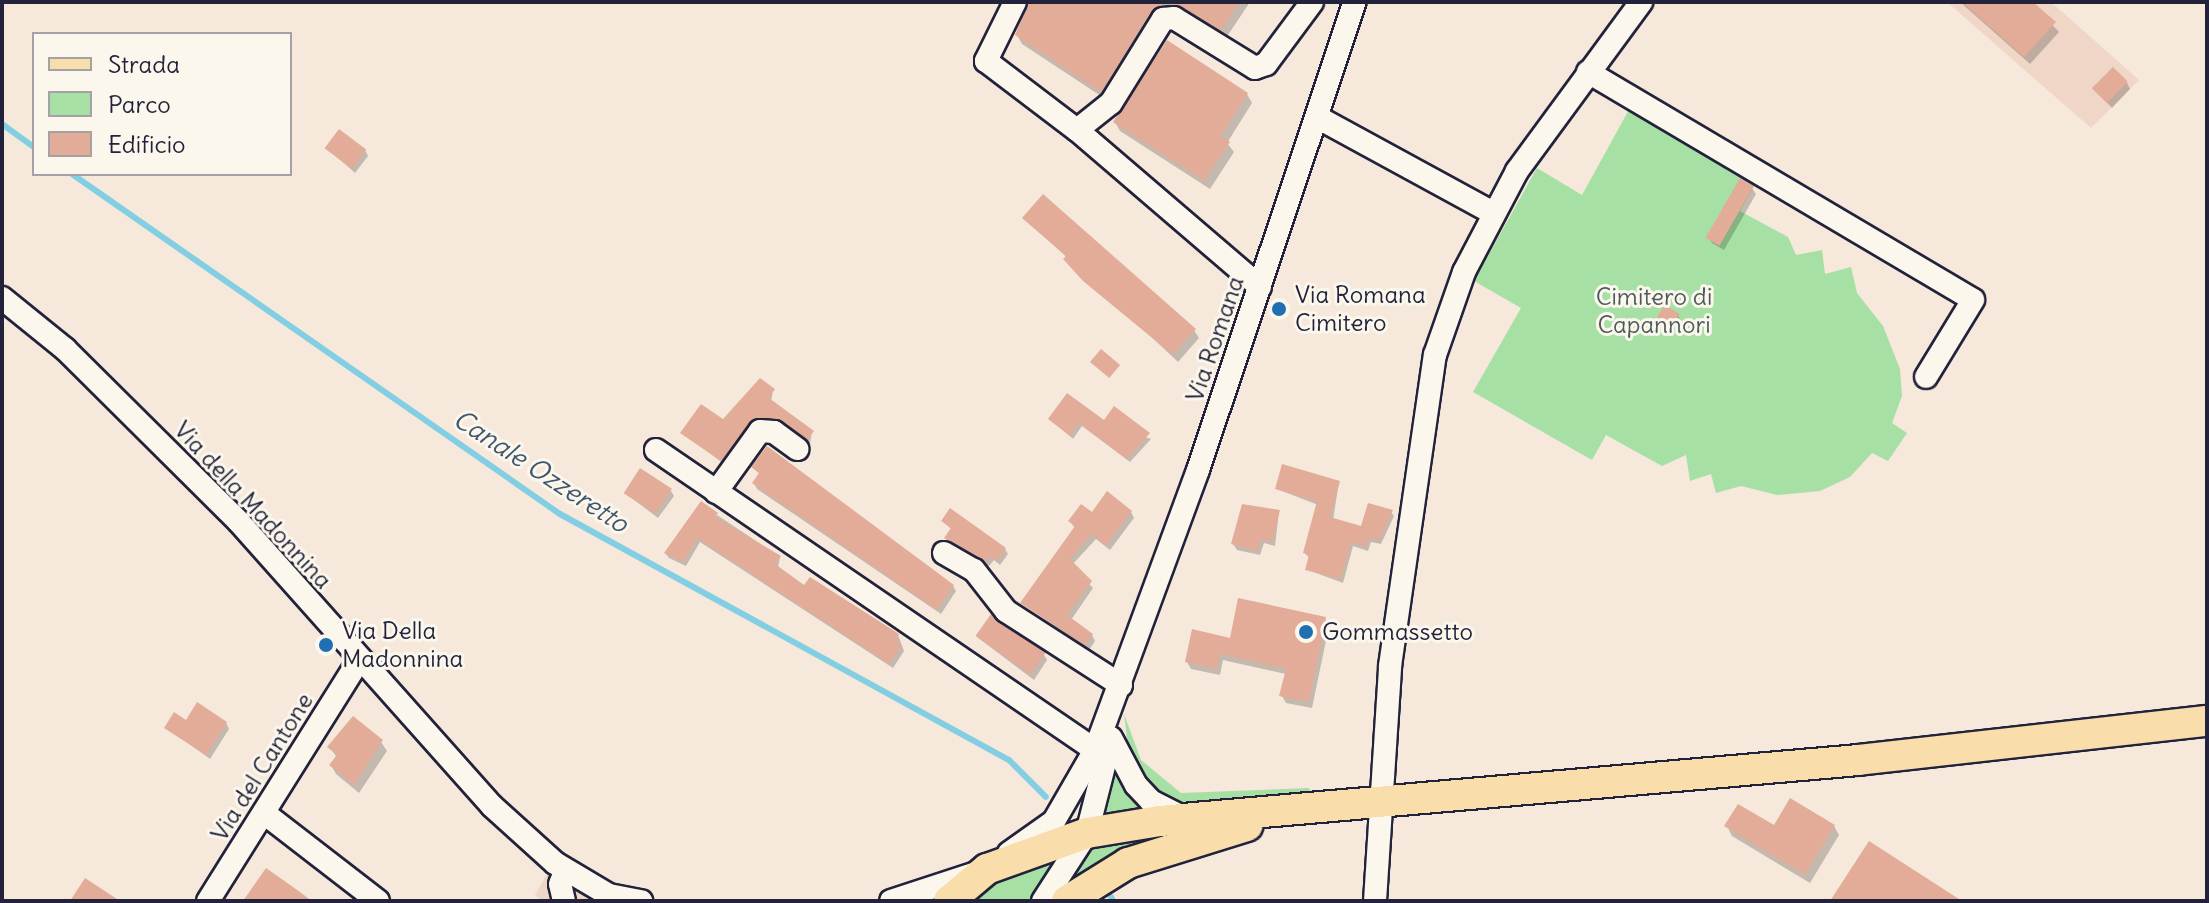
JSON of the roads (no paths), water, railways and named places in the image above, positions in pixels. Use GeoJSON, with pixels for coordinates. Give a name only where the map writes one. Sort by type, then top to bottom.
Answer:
{"type":"FeatureCollection","features":[{"type":"Feature","properties":{"kind":"main road"},"geometry":{"type":"LineString","coordinates":[[949,901],[987,869],[1087,833],[1314,806],[1858,760],[2207,721]]}},
{"type":"Feature","properties":{"kind":"main road"},"geometry":{"type":"LineString","coordinates":[[1067,901],[1128,863],[1314,806]]}},
{"type":"Feature","properties":{"kind":"street"},"geometry":{"type":"LineString","coordinates":[[1015,2],[986,61],[1077,130],[1260,287]]}},
{"type":"Feature","properties":{"kind":"street"},"geometry":{"type":"LineString","coordinates":[[1077,130],[1111,103],[1163,19],[1174,18],[1255,68],[1266,64],[1312,2]]}},
{"type":"Feature","properties":{"kind":"street"},"geometry":{"type":"LineString","coordinates":[[1375,901],[1390,666],[1435,355],[1464,272],[1493,213],[1588,72],[1641,2]]}},
{"type":"Feature","properties":{"kind":"street","name":"Via Romana"},"geometry":{"type":"LineString","coordinates":[[1103,744],[1317,117],[1351,3]]}},
{"type":"Feature","properties":{"kind":"street"},"geometry":{"type":"LineString","coordinates":[[1588,72],[1973,300],[1926,377]]}},
{"type":"Feature","properties":{"kind":"street"},"geometry":{"type":"LineString","coordinates":[[1317,117],[1493,213]]}},
{"type":"Feature","properties":{"kind":"street","name":"Via della Madonnina"},"geometry":{"type":"LineString","coordinates":[[2,298],[65,349],[239,522],[492,806],[566,870],[609,895],[641,901]]}},
{"type":"Feature","properties":{"kind":"street"},"geometry":{"type":"LineString","coordinates":[[716,492],[760,431],[774,432],[797,449]]}},
{"type":"Feature","properties":{"kind":"street"},"geometry":{"type":"LineString","coordinates":[[656,450],[1103,744],[1151,801],[1185,819]]}},
{"type":"Feature","properties":{"kind":"street"},"geometry":{"type":"LineString","coordinates":[[944,553],[974,570],[1006,611],[1120,688]]}},
{"type":"Feature","properties":{"kind":"street","name":"Via del Cantone"},"geometry":{"type":"LineString","coordinates":[[208,901],[359,660]]}},
{"type":"Feature","properties":{"kind":"street"},"geometry":{"type":"LineString","coordinates":[[1043,901],[1087,833],[1103,744]]}},
{"type":"Feature","properties":{"kind":"street"},"geometry":{"type":"LineString","coordinates":[[891,901],[987,869],[1054,821],[1103,744]]}},
{"type":"Feature","properties":{"kind":"street"},"geometry":{"type":"LineString","coordinates":[[264,813],[378,901]]}},
{"type":"Feature","properties":{"kind":"street"},"geometry":{"type":"LineString","coordinates":[[564,901],[560,884],[566,870]]}},
{"type":"Feature","properties":{"kind":"waterway","name":"Canale Ozzeretto"},"geometry":{"type":"LineString","coordinates":[[2,124],[32,146]]}},
{"type":"Feature","properties":{"kind":"waterway","name":"Canale Ozzeretto"},"geometry":{"type":"LineString","coordinates":[[75,176],[560,514],[1009,760],[1046,797]]}},
{"type":"Feature","properties":{"kind":"waterway","name":"Canale Ozzeretto"},"geometry":{"type":"LineString","coordinates":[[1111,897],[1113,901]]}},
{"type":"Feature","properties":{"kind":"place","name":"Via Romana Cimitero"},"geometry":{"type":"Point","coordinates":[1279,309]}},
{"type":"Feature","properties":{"kind":"place","name":"Gommassetto"},"geometry":{"type":"Point","coordinates":[1306,632]}},
{"type":"Feature","properties":{"kind":"place","name":"Via Della Madonnina"},"geometry":{"type":"Point","coordinates":[326,645]}},
{"type":"Feature","properties":{"kind":"park label","name":"Cimitero di Capannori"},"geometry":{"type":"Point","coordinates":[1654,311]}}]}
